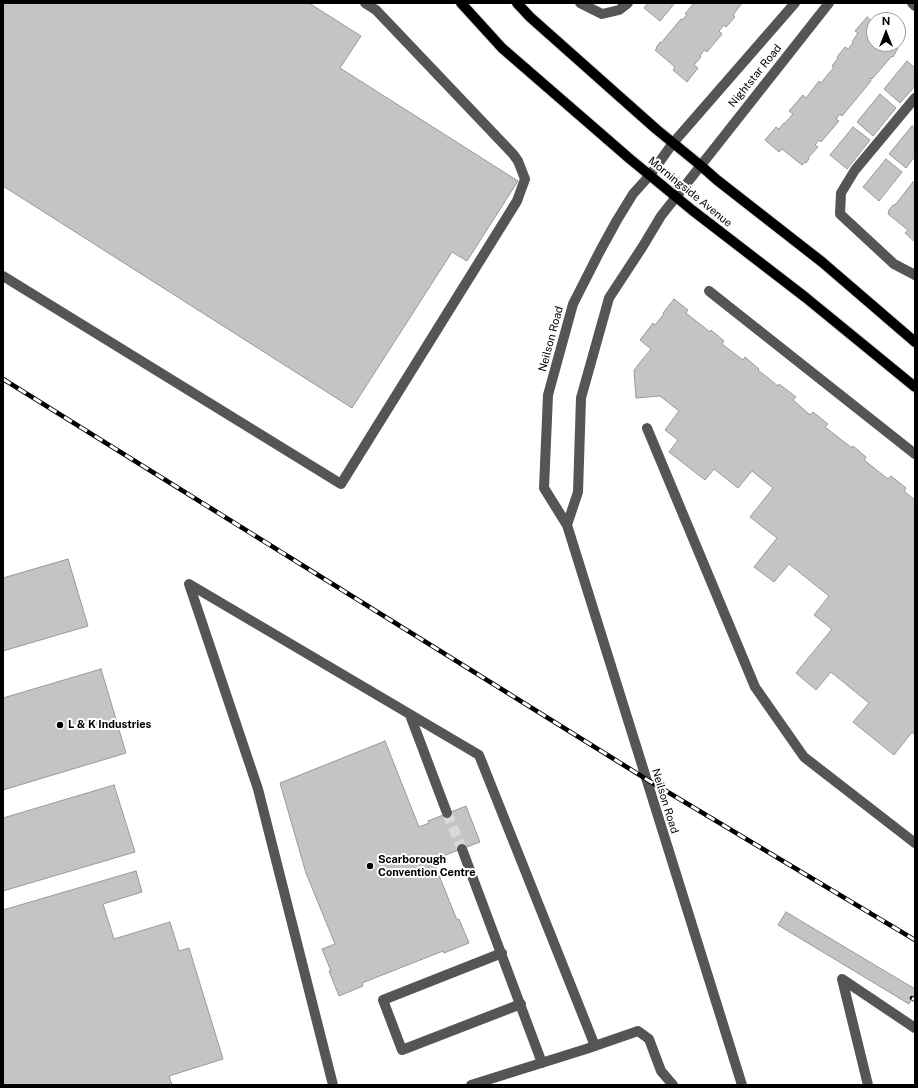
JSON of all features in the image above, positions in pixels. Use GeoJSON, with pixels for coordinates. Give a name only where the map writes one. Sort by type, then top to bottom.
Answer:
{"type":"FeatureCollection","features":[{"type":"Feature","properties":{"kind":"main road","name":"Morningside Avenue"},"geometry":{"type":"LineString","coordinates":[[462,3],[502,48],[630,159],[692,210],[805,297],[915,387]]}},
{"type":"Feature","properties":{"kind":"main road"},"geometry":{"type":"LineString","coordinates":[[518,3],[530,17],[673,143],[717,180],[822,262],[915,342]]}},
{"type":"Feature","properties":{"kind":"street"},"geometry":{"type":"LineString","coordinates":[[3,276],[341,484],[517,201],[525,179],[513,154],[376,10],[366,3]]}},
{"type":"Feature","properties":{"kind":"street"},"geometry":{"type":"LineString","coordinates":[[580,3],[602,14],[619,10],[628,3]]}},
{"type":"Feature","properties":{"kind":"street","name":"Nightstar Road"},"geometry":{"type":"LineString","coordinates":[[650,175],[673,143],[795,3]]}},
{"type":"Feature","properties":{"kind":"street","name":"Nightstar Road"},"geometry":{"type":"LineString","coordinates":[[676,197],[829,3]]}},
{"type":"Feature","properties":{"kind":"street"},"geometry":{"type":"LineString","coordinates":[[912,3],[915,6]]}},
{"type":"Feature","properties":{"kind":"street"},"geometry":{"type":"LineString","coordinates":[[915,98],[855,170],[841,193],[840,214],[894,264],[915,275]]}},
{"type":"Feature","properties":{"kind":"street","name":"Neilson Road"},"geometry":{"type":"LineString","coordinates":[[650,175],[633,194],[617,220],[573,304],[548,395],[544,488],[567,525],[742,1085]]}},
{"type":"Feature","properties":{"kind":"street"},"geometry":{"type":"LineString","coordinates":[[567,525],[578,492],[581,398],[609,298],[661,216],[676,197]]}},
{"type":"Feature","properties":{"kind":"street"},"geometry":{"type":"LineString","coordinates":[[709,291],[915,454]]}},
{"type":"Feature","properties":{"kind":"street"},"geometry":{"type":"LineString","coordinates":[[647,428],[755,687],[804,757],[915,843]]}},
{"type":"Feature","properties":{"kind":"street"},"geometry":{"type":"LineString","coordinates":[[333,1085],[258,789],[189,584],[479,755],[595,1046]]}},
{"type":"Feature","properties":{"kind":"street"},"geometry":{"type":"LineString","coordinates":[[410,715],[447,813]]}},
{"type":"Feature","properties":{"kind":"street"},"geometry":{"type":"LineString","coordinates":[[462,849],[542,1063]]}},
{"type":"Feature","properties":{"kind":"street"},"geometry":{"type":"LineString","coordinates":[[502,953],[382,1000],[402,1050],[521,1004]]}},
{"type":"Feature","properties":{"kind":"street"},"geometry":{"type":"LineString","coordinates":[[868,1085],[842,979],[915,1028]]}},
{"type":"Feature","properties":{"kind":"street"},"geometry":{"type":"LineString","coordinates":[[471,1085],[638,1031],[649,1039],[661,1071],[673,1085]]}},
{"type":"Feature","properties":{"kind":"building"},"geometry":{"type":"Polygon","coordinates":[[[3,3],[309,3],[361,36],[340,68],[518,181],[467,261],[452,252],[352,408],[3,186],[3,3]]]}},
{"type":"Feature","properties":{"kind":"building"},"geometry":{"type":"Polygon","coordinates":[[[648,3],[675,3],[660,21],[644,8],[648,3]]]}},
{"type":"Feature","properties":{"kind":"building"},"geometry":{"type":"Polygon","coordinates":[[[694,3],[742,3],[733,15],[735,17],[726,27],[724,25],[719,31],[722,34],[707,52],[704,50],[700,56],[701,57],[694,65],[698,68],[687,82],[673,70],[675,67],[655,50],[660,42],[661,43],[681,19],[682,20],[687,15],[685,14],[694,3]]]}},
{"type":"Feature","properties":{"kind":"building"},"geometry":{"type":"Polygon","coordinates":[[[866,18],[866,52],[896,52],[893,57],[892,56],[872,79],[870,79],[871,81],[842,116],[840,114],[836,119],[839,121],[821,142],[819,140],[815,145],[818,147],[808,158],[809,159],[806,163],[805,162],[802,165],[782,149],[779,152],[765,140],[776,127],[779,129],[793,114],[789,111],[803,95],[806,98],[819,81],[821,83],[834,67],[832,66],[845,47],[848,49],[853,43],[852,42],[858,33],[855,31],[866,18]]]}},
{"type":"Feature","properties":{"kind":"building"},"geometry":{"type":"Polygon","coordinates":[[[907,61],[915,68],[915,86],[900,103],[884,89],[907,61]]]}},
{"type":"Feature","properties":{"kind":"building"},"geometry":{"type":"Polygon","coordinates":[[[880,94],[896,108],[873,136],[857,122],[880,94]]]}},
{"type":"Feature","properties":{"kind":"building"},"geometry":{"type":"Polygon","coordinates":[[[912,126],[915,128],[915,156],[906,168],[889,154],[912,126]]]}},
{"type":"Feature","properties":{"kind":"building"},"geometry":{"type":"Polygon","coordinates":[[[853,127],[870,140],[847,169],[830,155],[853,127]]]}},
{"type":"Feature","properties":{"kind":"building"},"geometry":{"type":"Polygon","coordinates":[[[886,159],[902,172],[879,201],[863,187],[886,159]]]}},
{"type":"Feature","properties":{"kind":"building"},"geometry":{"type":"Polygon","coordinates":[[[913,182],[915,183],[915,242],[905,233],[908,230],[888,214],[889,210],[893,205],[895,205],[913,182]]]}},
{"type":"Feature","properties":{"kind":"building"},"geometry":{"type":"Polygon","coordinates":[[[674,299],[688,310],[686,313],[724,341],[722,344],[743,360],[745,357],[778,386],[779,384],[796,397],[793,400],[810,415],[813,412],[828,424],[825,427],[852,448],[853,446],[866,457],[864,460],[888,479],[891,476],[906,488],[904,491],[915,500],[915,735],[912,732],[894,755],[853,722],[869,703],[831,672],[816,690],[796,673],[832,629],[814,615],[829,596],[789,564],[774,582],[754,567],[777,538],[750,517],[773,488],[752,471],[738,488],[714,469],[705,480],[669,452],[678,440],[665,430],[679,411],[660,396],[636,398],[634,370],[651,349],[640,340],[653,323],[655,325],[674,299]]]}},
{"type":"Feature","properties":{"kind":"building"},"geometry":{"type":"Polygon","coordinates":[[[68,559],[88,626],[3,651],[3,578],[68,559]]]}},
{"type":"Feature","properties":{"kind":"building","name":"L & K Industries"},"geometry":{"type":"Polygon","coordinates":[[[101,669],[126,753],[3,790],[3,698],[101,669]]]}},
{"type":"Feature","properties":{"kind":"building","name":"Scarborough Convention Centre"},"geometry":{"type":"Polygon","coordinates":[[[385,741],[419,827],[429,823],[428,821],[466,806],[480,842],[443,856],[442,854],[432,858],[457,920],[459,919],[469,943],[444,953],[443,951],[362,983],[363,986],[339,996],[322,949],[335,944],[306,873],[280,783],[385,741]]]}},
{"type":"Feature","properties":{"kind":"building"},"geometry":{"type":"Polygon","coordinates":[[[114,785],[135,852],[3,891],[3,818],[114,785]]]}},
{"type":"Feature","properties":{"kind":"building"},"geometry":{"type":"Polygon","coordinates":[[[136,871],[142,892],[103,904],[114,939],[170,922],[179,951],[189,948],[223,1059],[169,1076],[172,1085],[3,1085],[3,910],[136,871]]]}},
{"type":"Feature","properties":{"kind":"building"},"geometry":{"type":"Polygon","coordinates":[[[786,912],[915,989],[915,994],[909,1004],[778,925],[786,912]]]}},
{"type":"Feature","properties":{"kind":"tunnel"},"geometry":{"type":"LineString","coordinates":[[447,813],[462,849]]}},
{"type":"Feature","properties":{"kind":"railway"},"geometry":{"type":"LineString","coordinates":[[3,379],[646,779],[915,940]]}},
{"type":"Feature","properties":{"kind":"place","name":"L & K Industries"},"geometry":{"type":"Point","coordinates":[60,725]}},
{"type":"Feature","properties":{"kind":"place","name":"Scarborough Convention Centre"},"geometry":{"type":"Point","coordinates":[370,866]}}]}
